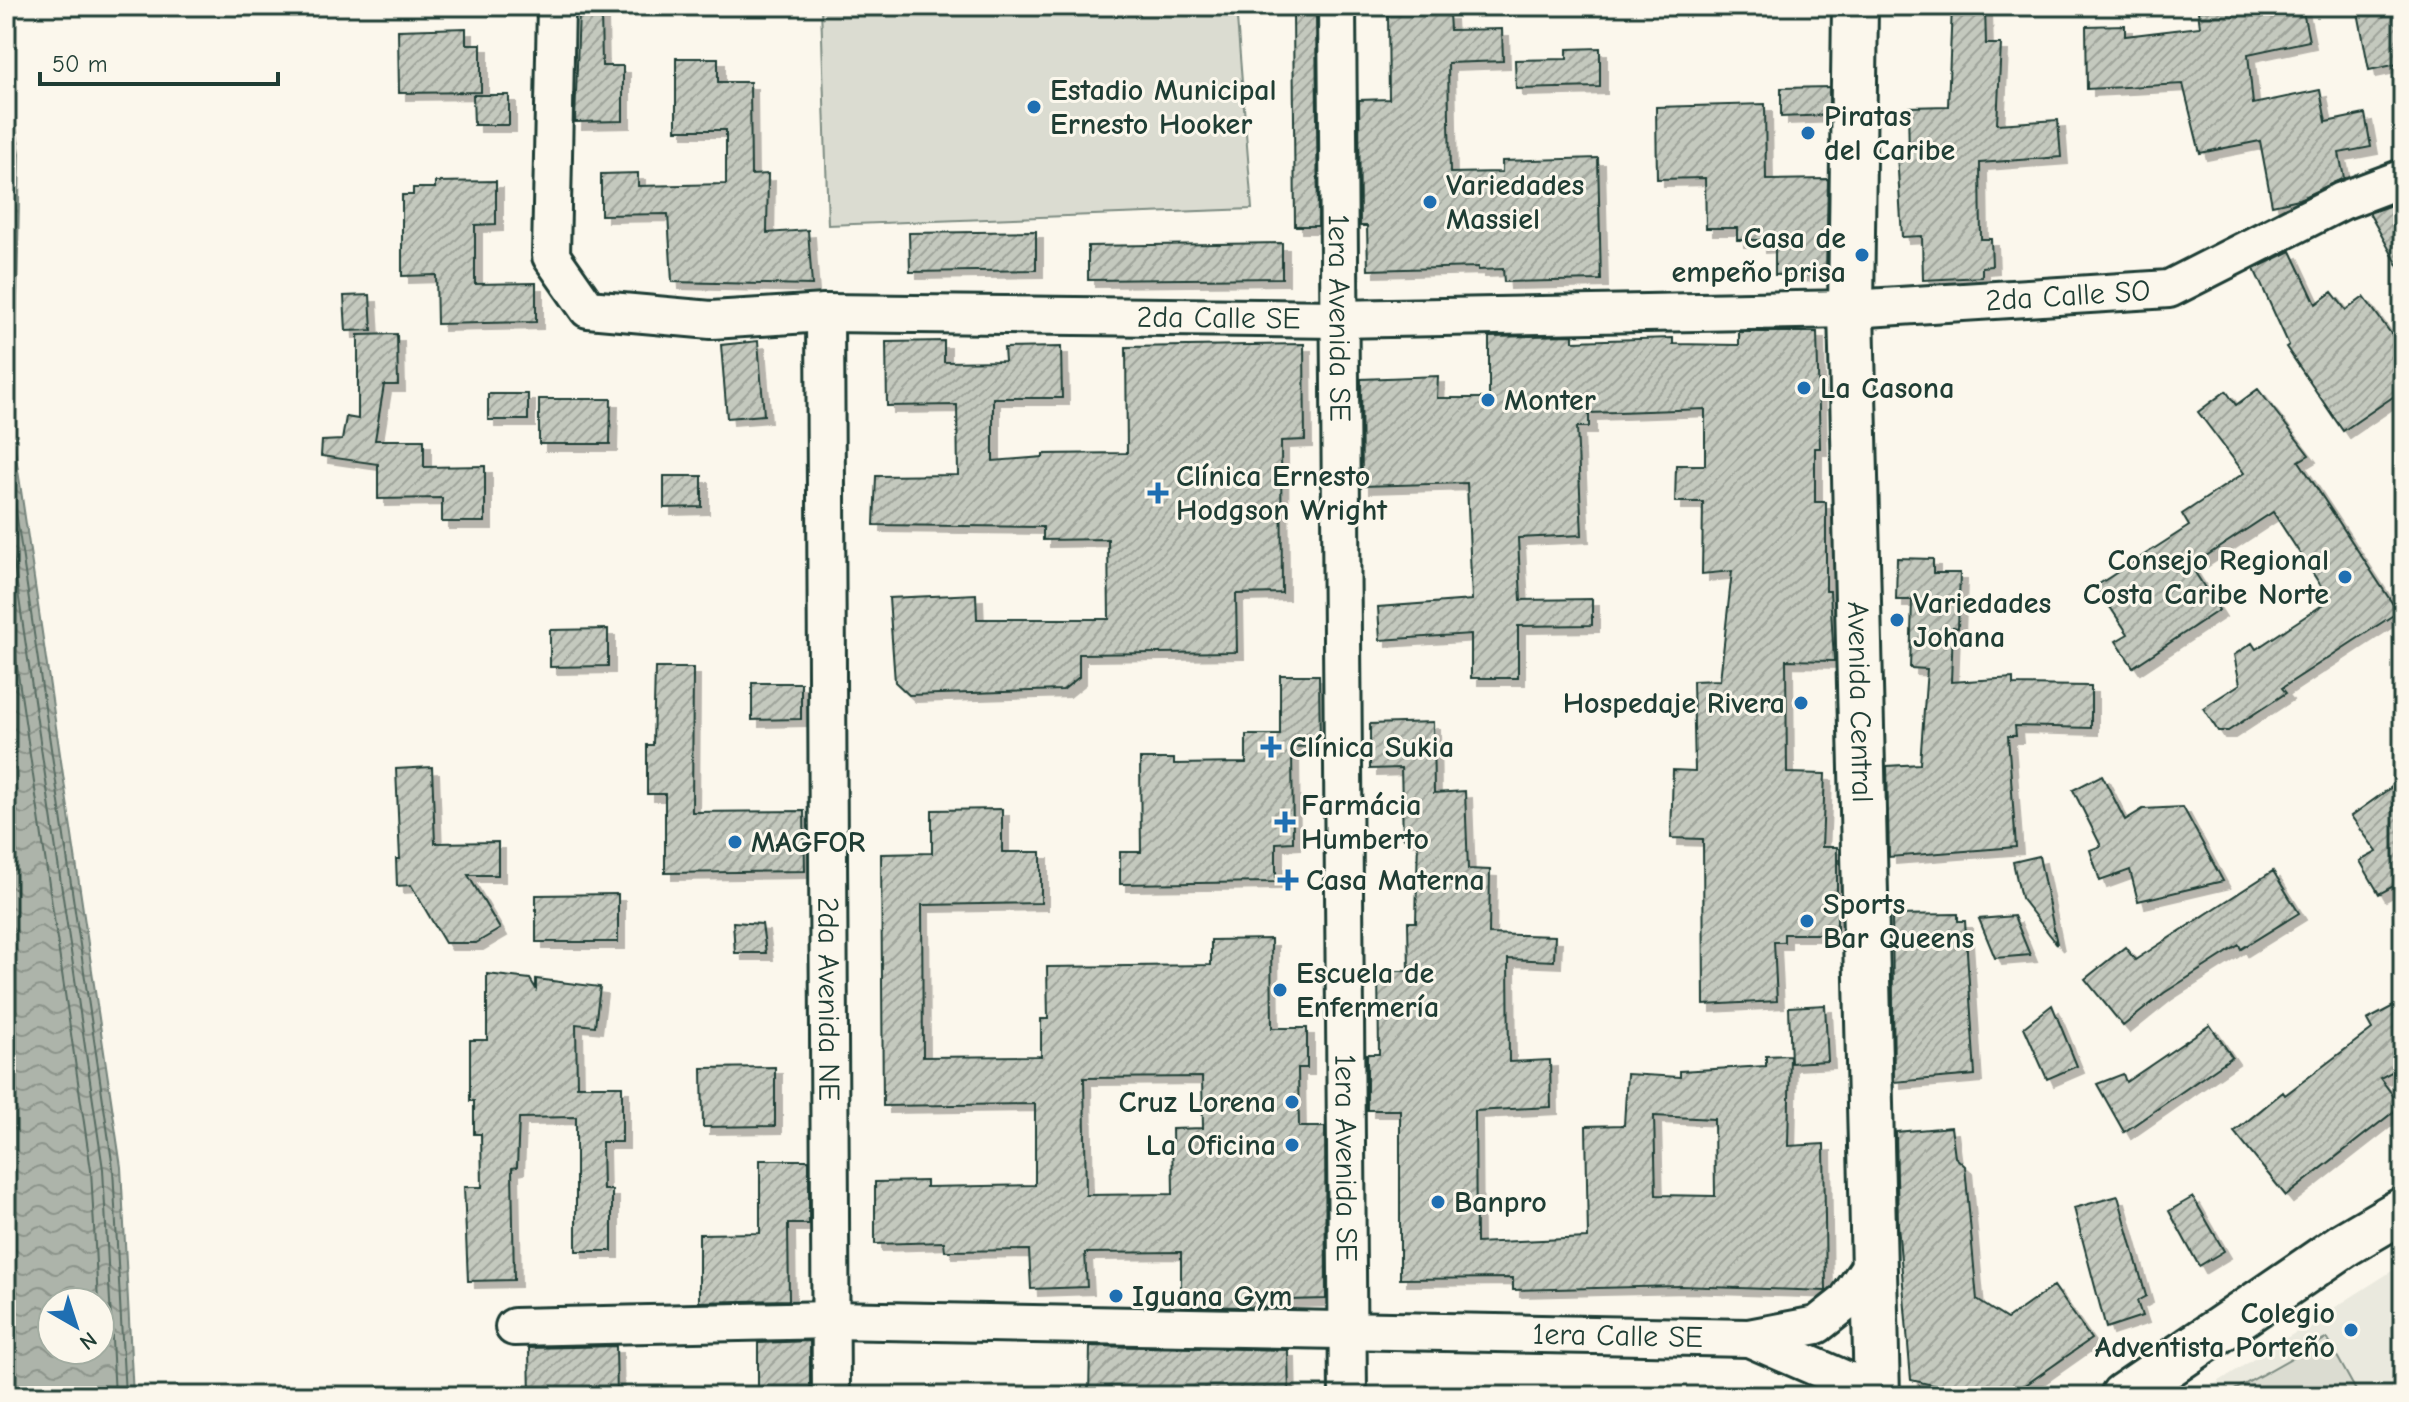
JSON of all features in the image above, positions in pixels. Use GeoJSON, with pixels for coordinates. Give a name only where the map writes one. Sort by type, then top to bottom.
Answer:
{"type":"FeatureCollection","features":[{"type":"Feature","properties":{"kind":"street","name":"2da Calle SE"},"geometry":{"type":"LineString","coordinates":[[556,6],[551,256],[588,309],[711,320],[825,313],[1337,319],[1851,309]]}},
{"type":"Feature","properties":{"kind":"street","name":"1era Avenida SE"},"geometry":{"type":"LineString","coordinates":[[1337,6],[1337,319],[1348,1396]]}},
{"type":"Feature","properties":{"kind":"street","name":"Avenida Central"},"geometry":{"type":"LineString","coordinates":[[1855,6],[1851,309],[1877,1395]]}},
{"type":"Feature","properties":{"kind":"street","name":"2da Calle SO"},"geometry":{"type":"LineString","coordinates":[[1851,309],[2169,289],[2342,201],[2403,178]]}},
{"type":"Feature","properties":{"kind":"street","name":"2da Avenida NE"},"geometry":{"type":"LineString","coordinates":[[825,313],[831,1396]]}},
{"type":"Feature","properties":{"kind":"street"},"geometry":{"type":"LineString","coordinates":[[2123,1396],[2345,1244],[2403,1210]]}},
{"type":"Feature","properties":{"kind":"street"},"geometry":{"type":"LineString","coordinates":[[1749,1338],[1817,1325],[1846,1302],[1872,1264]]}},
{"type":"Feature","properties":{"kind":"street","name":"1era Calle SE"},"geometry":{"type":"LineString","coordinates":[[514,1327],[831,1320],[1749,1338],[1877,1395]]}},
{"type":"Feature","properties":{"kind":"shaded area","name":"Estadio Municipal Ernesto Hooker"},"geometry":{"type":"Polygon","coordinates":[[[821,6],[1236,6],[1252,209],[828,225],[821,6]]]}},
{"type":"Feature","properties":{"kind":"shaded area","name":"Colegio Adventista Porteño"},"geometry":{"type":"Polygon","coordinates":[[[2403,1264],[2403,1396],[2196,1396],[2403,1264]]]}},
{"type":"Feature","properties":{"kind":"shaded area"},"geometry":{"type":"Polygon","coordinates":[[[2327,1338],[2359,1396],[2224,1396],[2327,1338]]]}},
{"type":"Feature","properties":{"kind":"water"},"geometry":{"type":"Polygon","coordinates":[[[6,63],[20,153],[14,443],[121,1167],[133,1396],[6,1396],[6,63]]]}},
{"type":"Feature","properties":{"kind":"building"},"geometry":{"type":"Polygon","coordinates":[[[1952,6],[1985,6],[1986,44],[2001,44],[1997,124],[2058,120],[2061,157],[1980,163],[1981,239],[1991,239],[1992,266],[1982,267],[1982,277],[1923,280],[1922,236],[1902,237],[1897,154],[1909,154],[1908,107],[1948,106],[1952,6]]]}},
{"type":"Feature","properties":{"kind":"building"},"geometry":{"type":"Polygon","coordinates":[[[2246,6],[2302,6],[2309,41],[2248,54],[2253,104],[2320,90],[2326,122],[2365,114],[2371,147],[2339,153],[2344,178],[2299,199],[2272,205],[2260,141],[2200,153],[2183,84],[2087,89],[2086,26],[2125,25],[2125,36],[2200,27],[2198,11],[2246,6]]]}},
{"type":"Feature","properties":{"kind":"building"},"geometry":{"type":"Polygon","coordinates":[[[2403,6],[2403,63],[2369,70],[2358,12],[2403,6]]]}},
{"type":"Feature","properties":{"kind":"building"},"geometry":{"type":"Polygon","coordinates":[[[579,9],[601,9],[602,66],[623,66],[623,121],[575,122],[579,9]]]}},
{"type":"Feature","properties":{"kind":"building"},"geometry":{"type":"Polygon","coordinates":[[[1449,13],[1450,30],[1502,29],[1503,61],[1448,63],[1450,173],[1502,172],[1502,161],[1598,158],[1601,280],[1504,282],[1503,269],[1478,270],[1478,267],[1368,270],[1367,226],[1360,226],[1359,100],[1389,99],[1388,14],[1449,13]]]}},
{"type":"Feature","properties":{"kind":"building"},"geometry":{"type":"Polygon","coordinates":[[[1293,14],[1316,14],[1318,226],[1295,226],[1293,14]]]}},
{"type":"Feature","properties":{"kind":"building"},"geometry":{"type":"Polygon","coordinates":[[[466,28],[466,44],[481,44],[481,92],[399,93],[398,30],[466,28]]]}},
{"type":"Feature","properties":{"kind":"building"},"geometry":{"type":"Polygon","coordinates":[[[1600,48],[1600,87],[1516,89],[1515,60],[1567,59],[1567,49],[1600,48]]]}},
{"type":"Feature","properties":{"kind":"building"},"geometry":{"type":"Polygon","coordinates":[[[676,58],[718,58],[718,82],[750,82],[751,175],[768,174],[767,233],[808,230],[812,285],[672,282],[668,214],[601,215],[601,174],[638,173],[638,186],[726,184],[726,130],[676,130],[676,58]]]}},
{"type":"Feature","properties":{"kind":"building"},"geometry":{"type":"Polygon","coordinates":[[[1829,87],[1829,115],[1781,117],[1781,88],[1829,87]]]}},
{"type":"Feature","properties":{"kind":"building"},"geometry":{"type":"Polygon","coordinates":[[[473,95],[509,95],[509,125],[474,125],[473,95]]]}},
{"type":"Feature","properties":{"kind":"building"},"geometry":{"type":"Polygon","coordinates":[[[1765,104],[1766,180],[1828,179],[1826,274],[1775,275],[1775,245],[1759,246],[1759,240],[1737,240],[1737,228],[1706,228],[1705,178],[1657,179],[1656,107],[1765,104]]]}},
{"type":"Feature","properties":{"kind":"building"},"geometry":{"type":"Polygon","coordinates":[[[496,181],[496,224],[475,225],[475,284],[536,283],[536,322],[437,324],[436,275],[402,276],[402,195],[413,195],[413,188],[435,188],[435,182],[496,181]]]}},
{"type":"Feature","properties":{"kind":"building"},"geometry":{"type":"Polygon","coordinates":[[[2397,203],[2403,213],[2403,274],[2369,213],[2397,203]]]}},
{"type":"Feature","properties":{"kind":"building"},"geometry":{"type":"Polygon","coordinates":[[[1036,231],[1036,270],[910,272],[909,233],[1036,231]]]}},
{"type":"Feature","properties":{"kind":"building"},"geometry":{"type":"Polygon","coordinates":[[[1282,243],[1282,278],[1088,280],[1088,246],[1282,243]]]}},
{"type":"Feature","properties":{"kind":"building"},"geometry":{"type":"Polygon","coordinates":[[[2291,251],[2316,304],[2332,292],[2346,310],[2364,297],[2403,350],[2403,390],[2343,431],[2286,347],[2289,345],[2254,269],[2291,251]]]}},
{"type":"Feature","properties":{"kind":"building"},"geometry":{"type":"Polygon","coordinates":[[[370,295],[372,330],[346,331],[344,296],[370,295]]]}},
{"type":"Feature","properties":{"kind":"building"},"geometry":{"type":"Polygon","coordinates":[[[1739,332],[1817,332],[1820,448],[1815,448],[1815,502],[1826,502],[1826,591],[1830,591],[1834,661],[1786,660],[1787,773],[1825,774],[1822,847],[1837,847],[1837,934],[1784,934],[1784,942],[1774,942],[1777,1001],[1704,1005],[1703,839],[1671,838],[1673,770],[1695,771],[1693,681],[1720,680],[1732,571],[1702,574],[1703,502],[1675,502],[1676,465],[1705,465],[1705,409],[1589,413],[1589,427],[1577,427],[1582,535],[1518,538],[1521,600],[1592,599],[1592,625],[1518,626],[1518,678],[1471,678],[1471,634],[1380,640],[1378,607],[1472,600],[1467,483],[1362,486],[1361,379],[1438,376],[1437,398],[1489,398],[1489,337],[1573,335],[1573,341],[1673,338],[1673,344],[1739,345],[1739,332]]]}},
{"type":"Feature","properties":{"kind":"building"},"geometry":{"type":"Polygon","coordinates":[[[397,334],[398,385],[384,385],[375,440],[424,440],[424,467],[485,466],[485,522],[442,522],[442,498],[378,499],[378,464],[321,456],[322,441],[342,440],[346,417],[358,419],[358,335],[397,334]]]}},
{"type":"Feature","properties":{"kind":"building"},"geometry":{"type":"Polygon","coordinates":[[[758,341],[764,415],[727,418],[721,345],[758,341]]]}},
{"type":"Feature","properties":{"kind":"building"},"geometry":{"type":"Polygon","coordinates":[[[944,341],[944,362],[1005,361],[1004,348],[1061,347],[1062,398],[993,398],[993,461],[1043,457],[1043,454],[1127,453],[1126,347],[1304,344],[1305,440],[1281,441],[1282,593],[1236,594],[1237,652],[1079,654],[1079,677],[1063,690],[909,695],[895,682],[889,598],[976,594],[977,619],[1109,619],[1108,539],[1043,540],[1043,527],[874,525],[876,476],[958,475],[957,405],[887,406],[886,342],[944,341]]]}},
{"type":"Feature","properties":{"kind":"building"},"geometry":{"type":"Polygon","coordinates":[[[2258,389],[2309,455],[2299,461],[2398,612],[2282,688],[2286,693],[2228,731],[2218,731],[2203,708],[2240,684],[2234,655],[2252,643],[2256,649],[2330,600],[2273,512],[2191,566],[2219,610],[2133,667],[2116,641],[2128,634],[2096,586],[2189,526],[2182,514],[2244,473],[2198,412],[2226,391],[2236,405],[2258,389]]]}},
{"type":"Feature","properties":{"kind":"building"},"geometry":{"type":"Polygon","coordinates":[[[488,394],[528,394],[528,420],[488,420],[488,394]]]}},
{"type":"Feature","properties":{"kind":"building"},"geometry":{"type":"Polygon","coordinates":[[[539,399],[611,399],[610,444],[539,444],[539,399]]]}},
{"type":"Feature","properties":{"kind":"building"},"geometry":{"type":"Polygon","coordinates":[[[664,476],[702,476],[702,507],[664,508],[664,476]]]}},
{"type":"Feature","properties":{"kind":"building"},"geometry":{"type":"Polygon","coordinates":[[[1897,558],[1933,559],[1933,573],[1960,573],[1958,628],[1953,627],[1951,682],[2013,678],[2013,685],[2091,686],[2091,728],[2015,726],[2016,736],[2008,736],[2016,847],[1889,857],[1887,766],[1920,764],[1927,669],[1910,668],[1912,600],[1896,600],[1897,558]]]}},
{"type":"Feature","properties":{"kind":"building"},"geometry":{"type":"Polygon","coordinates":[[[608,629],[608,666],[550,667],[550,630],[608,629]]]}},
{"type":"Feature","properties":{"kind":"building"},"geometry":{"type":"Polygon","coordinates":[[[655,668],[693,668],[692,812],[804,811],[805,871],[665,873],[665,794],[647,794],[647,745],[653,745],[655,668]]]}},
{"type":"Feature","properties":{"kind":"building"},"geometry":{"type":"Polygon","coordinates":[[[1280,675],[1319,675],[1320,746],[1292,747],[1293,842],[1276,843],[1276,882],[1120,884],[1120,852],[1141,852],[1140,759],[1174,759],[1174,764],[1246,763],[1246,735],[1280,735],[1280,675]]]}},
{"type":"Feature","properties":{"kind":"building"},"geometry":{"type":"Polygon","coordinates":[[[752,683],[801,683],[801,719],[752,720],[752,683]]]}},
{"type":"Feature","properties":{"kind":"building"},"geometry":{"type":"Polygon","coordinates":[[[1433,722],[1434,793],[1465,791],[1468,869],[1490,870],[1489,934],[1555,936],[1554,961],[1508,959],[1509,1062],[1550,1060],[1551,1107],[1475,1111],[1476,1243],[1588,1238],[1586,1126],[1624,1125],[1627,1074],[1680,1077],[1680,1071],[1766,1066],[1766,1056],[1790,1055],[1788,1146],[1824,1144],[1826,1291],[1680,1286],[1513,1290],[1513,1278],[1400,1279],[1400,1110],[1367,1110],[1367,1054],[1379,1054],[1378,971],[1409,971],[1408,922],[1416,922],[1418,837],[1403,838],[1401,768],[1370,769],[1370,724],[1433,722]],[[1654,1116],[1656,1195],[1715,1196],[1714,1119],[1654,1116]]]}},
{"type":"Feature","properties":{"kind":"building"},"geometry":{"type":"Polygon","coordinates":[[[432,767],[435,843],[498,842],[498,875],[468,875],[500,929],[476,943],[445,943],[411,885],[397,886],[396,859],[400,859],[396,769],[432,767]]]}},
{"type":"Feature","properties":{"kind":"building"},"geometry":{"type":"Polygon","coordinates":[[[2102,775],[2125,820],[2143,809],[2183,807],[2223,881],[2138,901],[2130,870],[2100,881],[2090,850],[2101,846],[2073,790],[2102,775]]]}},
{"type":"Feature","properties":{"kind":"building"},"geometry":{"type":"Polygon","coordinates":[[[2403,779],[2403,889],[2399,883],[2379,894],[2360,861],[2377,852],[2351,816],[2403,779]]]}},
{"type":"Feature","properties":{"kind":"building"},"geometry":{"type":"Polygon","coordinates":[[[1002,809],[1002,852],[1041,852],[1041,903],[922,905],[923,1057],[1041,1056],[1041,1019],[1048,1019],[1047,967],[1211,965],[1211,940],[1271,939],[1272,1028],[1307,1028],[1307,1068],[1298,1068],[1299,1127],[1325,1127],[1326,1299],[1288,1300],[1288,1308],[1181,1306],[1181,1252],[1085,1253],[1087,1287],[1031,1289],[1029,1250],[945,1251],[944,1242],[875,1244],[875,1182],[926,1181],[926,1187],[1035,1185],[1035,1104],[883,1106],[881,854],[932,853],[932,810],[1002,809]],[[1202,1077],[1084,1078],[1086,1195],[1173,1194],[1172,1129],[1203,1128],[1202,1077]]]}},
{"type":"Feature","properties":{"kind":"building"},"geometry":{"type":"Polygon","coordinates":[[[2039,856],[2057,944],[2021,898],[2013,862],[2039,856]]]}},
{"type":"Feature","properties":{"kind":"building"},"geometry":{"type":"Polygon","coordinates":[[[2273,871],[2299,913],[2241,949],[2239,945],[2164,993],[2123,1026],[2085,979],[2125,947],[2135,960],[2273,871]]]}},
{"type":"Feature","properties":{"kind":"building"},"geometry":{"type":"Polygon","coordinates":[[[618,894],[618,942],[536,942],[536,895],[618,894]]]}},
{"type":"Feature","properties":{"kind":"building"},"geometry":{"type":"Polygon","coordinates":[[[1958,914],[1958,921],[1965,921],[1975,1075],[1894,1082],[1892,915],[1958,914]]]}},
{"type":"Feature","properties":{"kind":"building"},"geometry":{"type":"Polygon","coordinates":[[[2014,916],[2030,955],[1995,958],[1979,919],[2014,916]]]}},
{"type":"Feature","properties":{"kind":"building"},"geometry":{"type":"Polygon","coordinates":[[[733,922],[762,924],[766,953],[735,953],[733,922]]]}},
{"type":"Feature","properties":{"kind":"building"},"geometry":{"type":"Polygon","coordinates":[[[487,974],[530,979],[536,989],[536,979],[600,987],[595,1026],[576,1024],[577,1086],[622,1086],[622,1142],[602,1142],[603,1190],[612,1190],[612,1251],[576,1251],[576,1117],[519,1118],[517,1167],[512,1168],[514,1280],[468,1281],[464,1187],[482,1187],[481,1134],[474,1134],[474,1101],[470,1101],[470,1040],[487,1040],[487,974]]]}},
{"type":"Feature","properties":{"kind":"building"},"geometry":{"type":"Polygon","coordinates":[[[2403,1001],[2403,1066],[2380,1078],[2401,1106],[2286,1196],[2234,1132],[2283,1092],[2285,1095],[2372,1029],[2367,1020],[2403,1001]]]}},
{"type":"Feature","properties":{"kind":"building"},"geometry":{"type":"Polygon","coordinates":[[[1825,1005],[1828,1061],[1791,1063],[1789,1007],[1825,1005]]]}},
{"type":"Feature","properties":{"kind":"building"},"geometry":{"type":"Polygon","coordinates":[[[2052,1005],[2077,1066],[2047,1079],[2024,1027],[2052,1005]]]}},
{"type":"Feature","properties":{"kind":"building"},"geometry":{"type":"Polygon","coordinates":[[[2210,1025],[2232,1057],[2124,1132],[2097,1084],[2123,1074],[2126,1082],[2210,1025]]]}},
{"type":"Feature","properties":{"kind":"building"},"geometry":{"type":"Polygon","coordinates":[[[775,1067],[775,1126],[703,1127],[702,1068],[775,1067]]]}},
{"type":"Feature","properties":{"kind":"building"},"geometry":{"type":"Polygon","coordinates":[[[1951,1127],[1955,1157],[1965,1166],[1977,1300],[2007,1319],[2054,1286],[2091,1339],[2010,1396],[1980,1396],[1911,1380],[1898,1224],[1896,1132],[1951,1127]]]}},
{"type":"Feature","properties":{"kind":"building"},"geometry":{"type":"Polygon","coordinates":[[[760,1160],[809,1160],[809,1224],[788,1224],[789,1300],[699,1302],[699,1234],[760,1233],[760,1160]]]}},
{"type":"Feature","properties":{"kind":"building"},"geometry":{"type":"Polygon","coordinates":[[[2118,1196],[2146,1296],[2137,1301],[2142,1316],[2106,1328],[2074,1208],[2118,1196]]]}},
{"type":"Feature","properties":{"kind":"building"},"geometry":{"type":"Polygon","coordinates":[[[2193,1197],[2224,1251],[2199,1266],[2169,1211],[2193,1197]]]}},
{"type":"Feature","properties":{"kind":"building"},"geometry":{"type":"Polygon","coordinates":[[[810,1341],[810,1396],[758,1396],[758,1343],[810,1341]]]}},
{"type":"Feature","properties":{"kind":"building"},"geometry":{"type":"Polygon","coordinates":[[[616,1346],[617,1396],[530,1396],[529,1348],[616,1346]]]}},
{"type":"Feature","properties":{"kind":"building"},"geometry":{"type":"Polygon","coordinates":[[[1090,1346],[1288,1350],[1289,1396],[1089,1396],[1090,1346]]]}},
{"type":"Feature","properties":{"kind":"place","name":"Estadio Municipal Ernesto Hooker"},"geometry":{"type":"Point","coordinates":[1034,107]}},
{"type":"Feature","properties":{"kind":"place","name":"Piratas del Caribe"},"geometry":{"type":"Point","coordinates":[1808,133]}},
{"type":"Feature","properties":{"kind":"place","name":"Variedades Massiel"},"geometry":{"type":"Point","coordinates":[1430,202]}},
{"type":"Feature","properties":{"kind":"place","name":"Casa de empeño prisa"},"geometry":{"type":"Point","coordinates":[1862,255]}},
{"type":"Feature","properties":{"kind":"place","name":"La Casona"},"geometry":{"type":"Point","coordinates":[1804,388]}},
{"type":"Feature","properties":{"kind":"place","name":"Monter"},"geometry":{"type":"Point","coordinates":[1488,400]}},
{"type":"Feature","properties":{"kind":"place","name":"Clínica Ernesto Hodgson Wright"},"geometry":{"type":"Point","coordinates":[1158,493]}},
{"type":"Feature","properties":{"kind":"place","name":"Consejo Regional Costa Caribe Norte"},"geometry":{"type":"Point","coordinates":[2345,577]}},
{"type":"Feature","properties":{"kind":"place","name":"Variedades Johana"},"geometry":{"type":"Point","coordinates":[1897,620]}},
{"type":"Feature","properties":{"kind":"place","name":"Hospedaje Rivera"},"geometry":{"type":"Point","coordinates":[1801,703]}},
{"type":"Feature","properties":{"kind":"place","name":"Clínica Sukia"},"geometry":{"type":"Point","coordinates":[1271,747]}},
{"type":"Feature","properties":{"kind":"place","name":"Farmácia Humberto"},"geometry":{"type":"Point","coordinates":[1285,822]}},
{"type":"Feature","properties":{"kind":"place","name":"MAGFOR"},"geometry":{"type":"Point","coordinates":[735,842]}},
{"type":"Feature","properties":{"kind":"place","name":"Casa Materna"},"geometry":{"type":"Point","coordinates":[1288,880]}},
{"type":"Feature","properties":{"kind":"place","name":"Sports Bar Queens"},"geometry":{"type":"Point","coordinates":[1807,921]}},
{"type":"Feature","properties":{"kind":"place","name":"Escuela de Enfermería"},"geometry":{"type":"Point","coordinates":[1280,990]}},
{"type":"Feature","properties":{"kind":"place","name":"Cruz Lorena"},"geometry":{"type":"Point","coordinates":[1292,1102]}},
{"type":"Feature","properties":{"kind":"place","name":"La Oficina"},"geometry":{"type":"Point","coordinates":[1292,1145]}},
{"type":"Feature","properties":{"kind":"place","name":"Banpro"},"geometry":{"type":"Point","coordinates":[1438,1202]}},
{"type":"Feature","properties":{"kind":"place","name":"Iguana Gym"},"geometry":{"type":"Point","coordinates":[1116,1296]}},
{"type":"Feature","properties":{"kind":"place","name":"Colegio Adventista Porteño"},"geometry":{"type":"Point","coordinates":[2351,1330]}}]}
